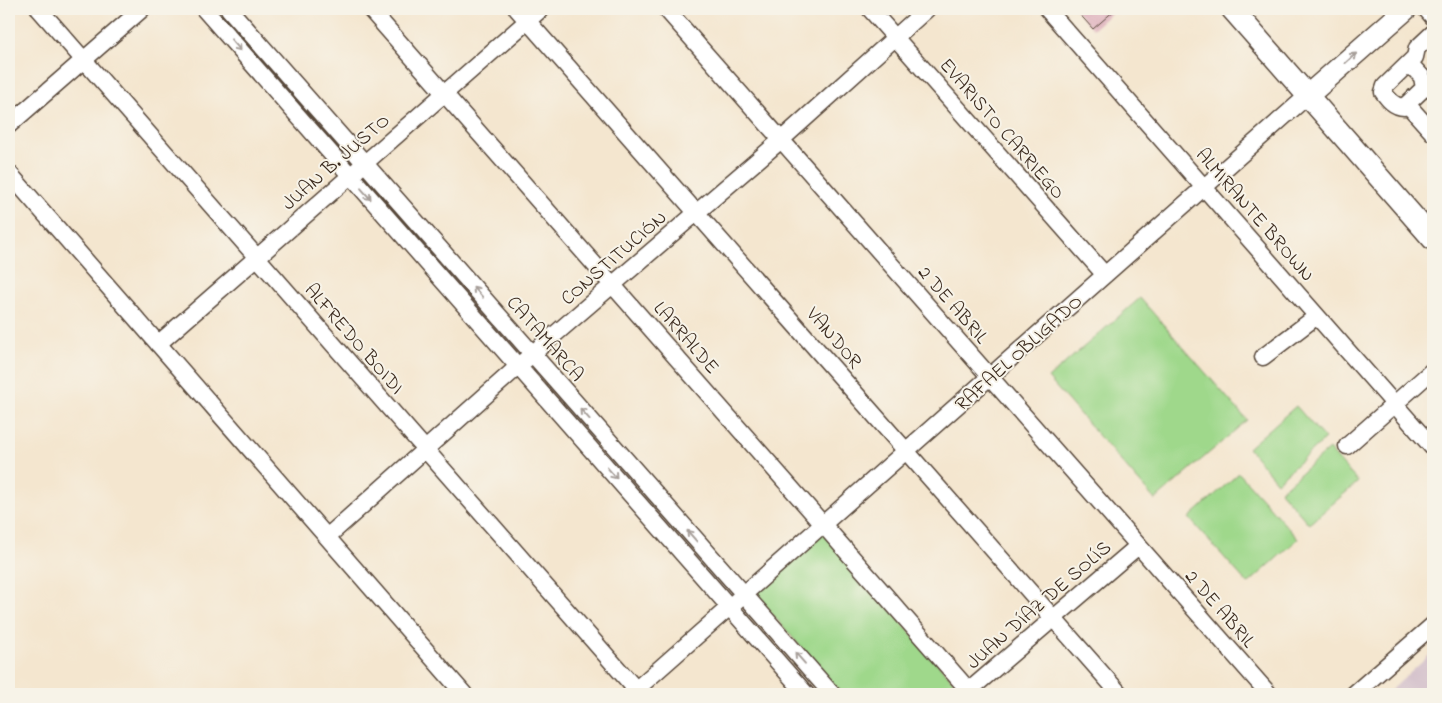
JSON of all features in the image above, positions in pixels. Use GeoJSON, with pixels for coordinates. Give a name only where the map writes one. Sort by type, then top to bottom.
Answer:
{"type":"FeatureCollection","features":[{"type":"Feature","properties":{"kind":"main road"},"geometry":{"type":"LineString","coordinates":[[1232,9],[1312,93],[1433,226]]}},
{"type":"Feature","properties":{"kind":"main road"},"geometry":{"type":"LineString","coordinates":[[1243,9],[1433,239]]}},
{"type":"Feature","properties":{"kind":"main road","name":"RAFAEL OBLIGADO"},"geometry":{"type":"LineString","coordinates":[[1312,93],[1406,9]]}},
{"type":"Feature","properties":{"kind":"street","name":"ALFREDO BOIDI"},"geometry":{"type":"LineString","coordinates":[[38,9],[258,258],[635,693]]}},
{"type":"Feature","properties":{"kind":"street"},"geometry":{"type":"LineString","coordinates":[[9,125],[142,9]]}},
{"type":"Feature","properties":{"kind":"street","name":"CATAMARCA"},"geometry":{"type":"LineString","coordinates":[[204,9],[806,694]]}},
{"type":"Feature","properties":{"kind":"street","name":"CATAMARCA"},"geometry":{"type":"LineString","coordinates":[[229,9],[832,694]]}},
{"type":"Feature","properties":{"kind":"street","name":"LARRALDE"},"geometry":{"type":"LineString","coordinates":[[370,9],[823,524],[969,693]]}},
{"type":"Feature","properties":{"kind":"street","name":"JUAN B. JUSTO"},"geometry":{"type":"LineString","coordinates":[[158,344],[444,93],[522,15],[541,9]]}},
{"type":"Feature","properties":{"kind":"street","name":"2 DE ABRIL"},"geometry":{"type":"LineString","coordinates":[[666,9],[1269,694]]}},
{"type":"Feature","properties":{"kind":"street","name":"EVARISTO CARRIEGO"},"geometry":{"type":"LineString","coordinates":[[870,9],[1105,275]]}},
{"type":"Feature","properties":{"kind":"street","name":"CONSTITUCIÓN"},"geometry":{"type":"LineString","coordinates":[[327,537],[532,354],[781,140],[927,9]]}},
{"type":"Feature","properties":{"kind":"street","name":"ALMIRANTE BROWN"},"geometry":{"type":"LineString","coordinates":[[1048,9],[1433,448]]}},
{"type":"Feature","properties":{"kind":"street"},"geometry":{"type":"LineString","coordinates":[[1426,9],[1433,17]]}},
{"type":"Feature","properties":{"kind":"street","name":"VANDOR"},"geometry":{"type":"LineString","coordinates":[[522,15],[1120,694]]}},
{"type":"Feature","properties":{"kind":"street"},"geometry":{"type":"LineString","coordinates":[[1409,63],[1422,77],[1424,88],[1407,104],[1399,107],[1389,100],[1383,92],[1385,86],[1415,57],[1417,48],[1433,33]]}},
{"type":"Feature","properties":{"kind":"street","name":"RAFAEL OBLIGADO"},"geometry":{"type":"LineString","coordinates":[[635,693],[744,594],[1312,93]]}},
{"type":"Feature","properties":{"kind":"street"},"geometry":{"type":"LineString","coordinates":[[1407,104],[1433,133]]}},
{"type":"Feature","properties":{"kind":"street"},"geometry":{"type":"LineString","coordinates":[[9,174],[464,694]]}},
{"type":"Feature","properties":{"kind":"street"},"geometry":{"type":"LineString","coordinates":[[1263,357],[1317,316]]}},
{"type":"Feature","properties":{"kind":"street"},"geometry":{"type":"LineString","coordinates":[[1347,446],[1433,370]]}},
{"type":"Feature","properties":{"kind":"street","name":"JUAN DÍAZ DE SOLÍS"},"geometry":{"type":"LineString","coordinates":[[969,693],[1138,546]]}},
{"type":"Feature","properties":{"kind":"street"},"geometry":{"type":"LineString","coordinates":[[1354,694],[1433,625]]}},
{"type":"Feature","properties":{"kind":"shaded area"},"geometry":{"type":"Polygon","coordinates":[[[1433,652],[1433,694],[1387,694],[1433,652]]]}},
{"type":"Feature","properties":{"kind":"green space"},"geometry":{"type":"Polygon","coordinates":[[[1140,298],[1247,420],[1155,500],[1048,378],[1140,298]]]}},
{"type":"Feature","properties":{"kind":"green space"},"geometry":{"type":"Polygon","coordinates":[[[1296,406],[1325,439],[1277,482],[1248,448],[1296,406]]]}},
{"type":"Feature","properties":{"kind":"green space"},"geometry":{"type":"Polygon","coordinates":[[[1329,449],[1358,482],[1309,524],[1280,491],[1329,449]]]}},
{"type":"Feature","properties":{"kind":"green space"},"geometry":{"type":"Polygon","coordinates":[[[1239,473],[1298,539],[1248,584],[1189,518],[1239,473]]]}},
{"type":"Feature","properties":{"kind":"green space"},"geometry":{"type":"Polygon","coordinates":[[[820,529],[960,689],[954,694],[842,694],[751,590],[820,529]]]}},
{"type":"Feature","properties":{"kind":"building"},"geometry":{"type":"Polygon","coordinates":[[[1075,9],[1116,9],[1093,29],[1075,9]]]}}]}
